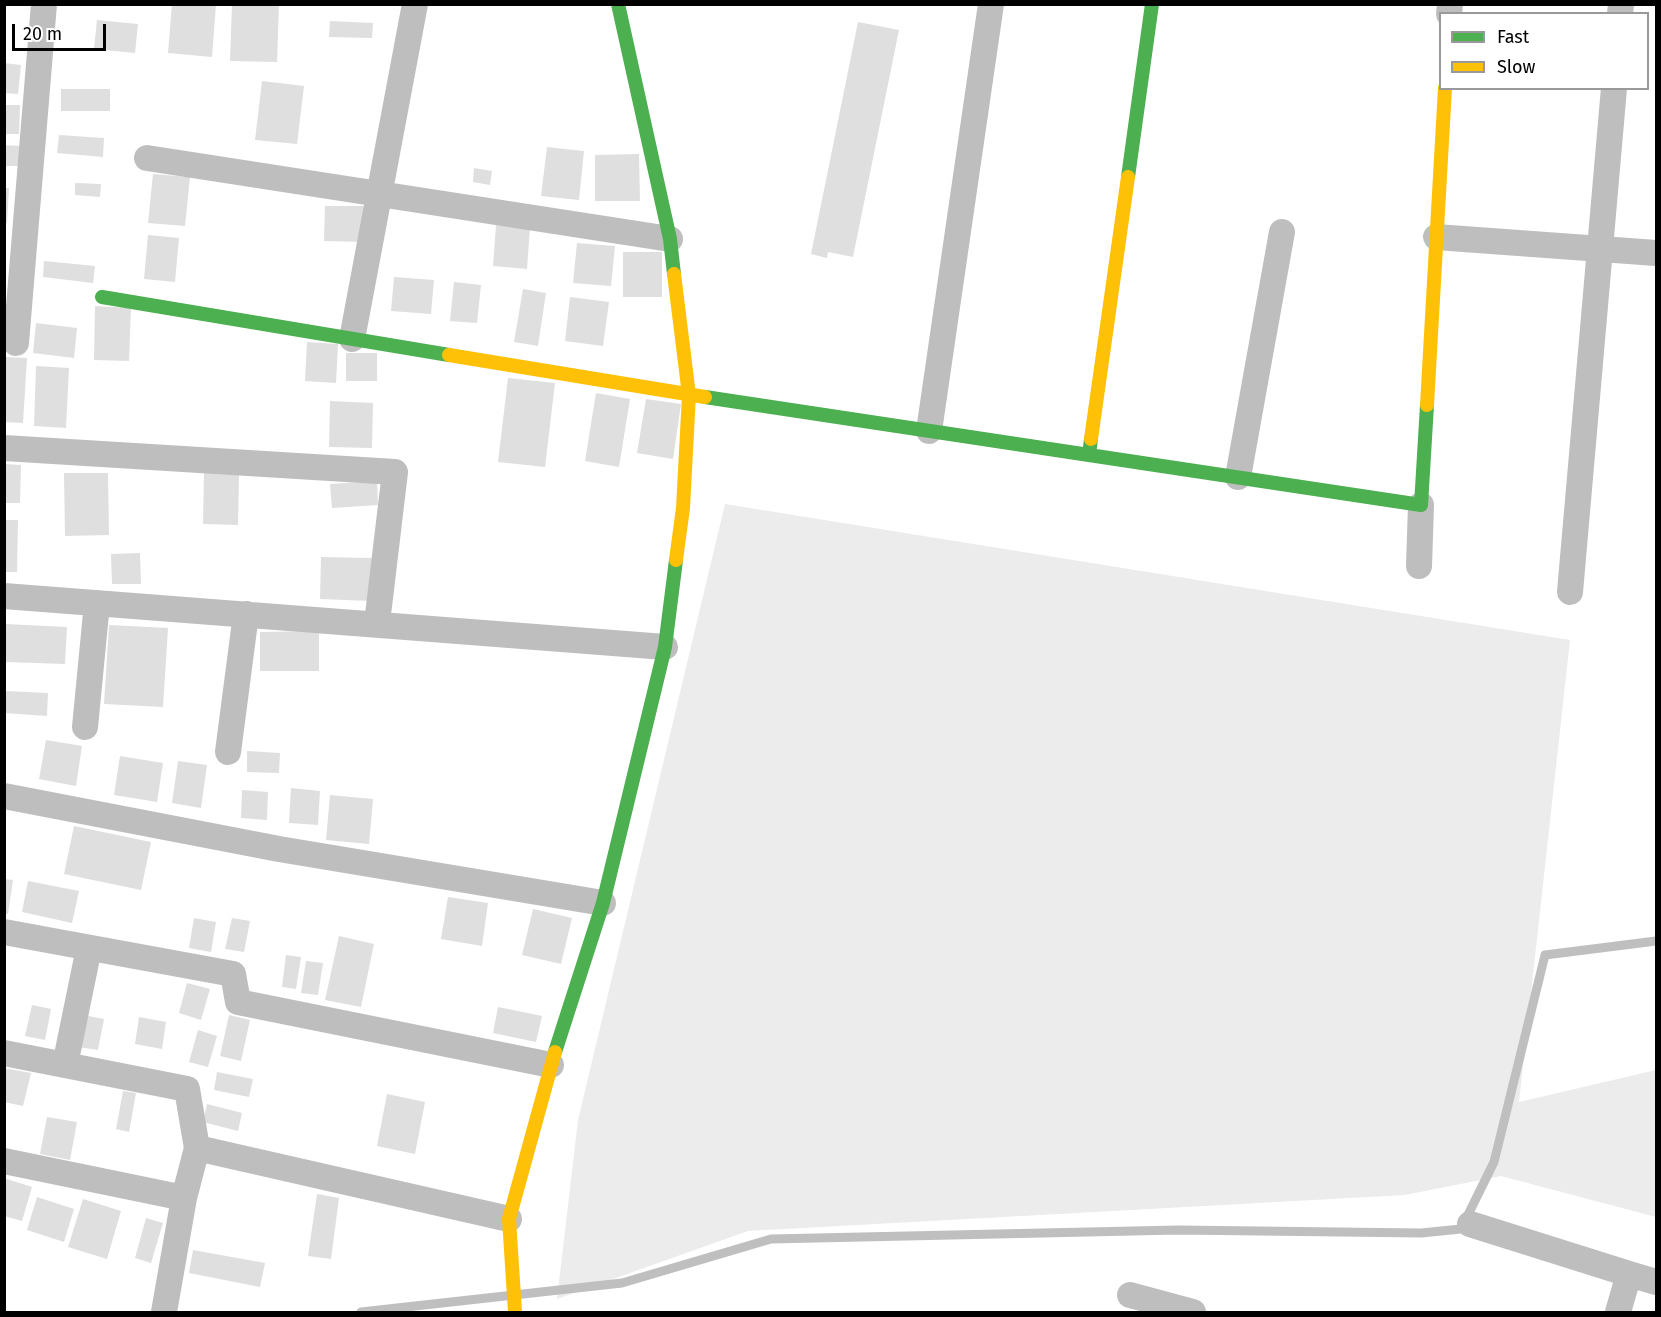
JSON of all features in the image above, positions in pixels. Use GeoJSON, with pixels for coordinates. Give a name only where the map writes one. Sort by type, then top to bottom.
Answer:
{"type":"FeatureCollection","features":[{"type":"Feature","properties":{"kind":"street"},"geometry":{"type":"LineString","coordinates":[[16,343],[44,4]]}},
{"type":"Feature","properties":{"kind":"street"},"geometry":{"type":"LineString","coordinates":[[352,339],[415,4]]}},
{"type":"Feature","properties":{"kind":"street"},"geometry":{"type":"LineString","coordinates":[[515,1312],[508,1219],[551,1065],[603,903],[665,647],[683,508],[689,395],[670,239],[618,4]]}},
{"type":"Feature","properties":{"kind":"street"},"geometry":{"type":"LineString","coordinates":[[929,431],[991,4]]}},
{"type":"Feature","properties":{"kind":"street"},"geometry":{"type":"LineString","coordinates":[[1089,455],[1152,4]]}},
{"type":"Feature","properties":{"kind":"street"},"geometry":{"type":"LineString","coordinates":[[1419,566],[1445,90]]}},
{"type":"Feature","properties":{"kind":"street"},"geometry":{"type":"LineString","coordinates":[[1570,592],[1614,90]]}},
{"type":"Feature","properties":{"kind":"street"},"geometry":{"type":"LineString","coordinates":[[147,158],[379,196],[670,239]]}},
{"type":"Feature","properties":{"kind":"street"},"geometry":{"type":"LineString","coordinates":[[1238,477],[1282,232]]}},
{"type":"Feature","properties":{"kind":"street"},"geometry":{"type":"LineString","coordinates":[[1437,237],[1656,253]]}},
{"type":"Feature","properties":{"kind":"street"},"geometry":{"type":"LineString","coordinates":[[102,297],[689,395],[1421,505]]}},
{"type":"Feature","properties":{"kind":"street"},"geometry":{"type":"LineString","coordinates":[[4,448],[395,472],[377,623]]}},
{"type":"Feature","properties":{"kind":"street"},"geometry":{"type":"LineString","coordinates":[[4,596],[665,647]]}},
{"type":"Feature","properties":{"kind":"street"},"geometry":{"type":"LineString","coordinates":[[85,727],[97,603]]}},
{"type":"Feature","properties":{"kind":"street"},"geometry":{"type":"LineString","coordinates":[[228,752],[246,614]]}},
{"type":"Feature","properties":{"kind":"street"},"geometry":{"type":"LineString","coordinates":[[4,796],[279,849],[603,903]]}},
{"type":"Feature","properties":{"kind":"street"},"geometry":{"type":"LineString","coordinates":[[4,932],[233,974],[238,1002],[551,1065]]}},
{"type":"Feature","properties":{"kind":"street"},"geometry":{"type":"LineString","coordinates":[[65,1065],[89,948]]}},
{"type":"Feature","properties":{"kind":"street"},"geometry":{"type":"LineString","coordinates":[[4,1053],[187,1089],[197,1148],[184,1198],[164,1312]]}},
{"type":"Feature","properties":{"kind":"street"},"geometry":{"type":"LineString","coordinates":[[197,1148],[508,1219]]}},
{"type":"Feature","properties":{"kind":"street"},"geometry":{"type":"LineString","coordinates":[[4,1161],[184,1198]]}},
{"type":"Feature","properties":{"kind":"street"},"geometry":{"type":"LineString","coordinates":[[1470,1224],[1656,1282]]}},
{"type":"Feature","properties":{"kind":"street"},"geometry":{"type":"LineString","coordinates":[[1618,1312],[1629,1274]]}},
{"type":"Feature","properties":{"kind":"street"},"geometry":{"type":"LineString","coordinates":[[1130,1295],[1193,1312]]}},
{"type":"Feature","properties":{"kind":"shaded area"},"geometry":{"type":"Polygon","coordinates":[[[725,504],[1570,640],[1519,1102],[1656,1070],[1656,1217],[1501,1176],[1405,1195],[748,1231],[557,1299],[578,1120],[725,504]]]}},
{"type":"Feature","properties":{"kind":"building"},"geometry":{"type":"Polygon","coordinates":[[[172,4],[216,4],[212,57],[168,53],[172,4]]]}},
{"type":"Feature","properties":{"kind":"building"},"geometry":{"type":"Polygon","coordinates":[[[232,4],[279,4],[277,62],[230,61],[232,4]]]}},
{"type":"Feature","properties":{"kind":"building"},"geometry":{"type":"Polygon","coordinates":[[[97,20],[138,24],[135,53],[94,49],[97,20]]]}},
{"type":"Feature","properties":{"kind":"building"},"geometry":{"type":"Polygon","coordinates":[[[330,21],[373,23],[372,38],[329,37],[330,21]]]}},
{"type":"Feature","properties":{"kind":"building"},"geometry":{"type":"Polygon","coordinates":[[[858,22],[899,30],[853,257],[828,252],[827,258],[811,254],[858,22]]]}},
{"type":"Feature","properties":{"kind":"building"},"geometry":{"type":"Polygon","coordinates":[[[4,63],[21,65],[18,94],[4,93],[4,63]]]}},
{"type":"Feature","properties":{"kind":"building"},"geometry":{"type":"Polygon","coordinates":[[[262,81],[304,86],[297,144],[255,140],[262,81]]]}},
{"type":"Feature","properties":{"kind":"building"},"geometry":{"type":"Polygon","coordinates":[[[61,89],[110,89],[110,111],[61,111],[61,89]]]}},
{"type":"Feature","properties":{"kind":"building"},"geometry":{"type":"Polygon","coordinates":[[[4,105],[20,105],[19,134],[4,134],[4,105]]]}},
{"type":"Feature","properties":{"kind":"building"},"geometry":{"type":"Polygon","coordinates":[[[59,135],[104,138],[103,157],[57,153],[59,135]]]}},
{"type":"Feature","properties":{"kind":"building"},"geometry":{"type":"Polygon","coordinates":[[[4,145],[20,146],[20,166],[4,166],[4,145]]]}},
{"type":"Feature","properties":{"kind":"building"},"geometry":{"type":"Polygon","coordinates":[[[547,147],[584,151],[579,200],[541,196],[547,147]]]}},
{"type":"Feature","properties":{"kind":"building"},"geometry":{"type":"Polygon","coordinates":[[[639,154],[640,201],[595,201],[595,155],[639,154]]]}},
{"type":"Feature","properties":{"kind":"building"},"geometry":{"type":"Polygon","coordinates":[[[474,168],[492,171],[490,185],[473,182],[474,168]]]}},
{"type":"Feature","properties":{"kind":"building"},"geometry":{"type":"Polygon","coordinates":[[[153,174],[190,177],[185,226],[148,223],[153,174]]]}},
{"type":"Feature","properties":{"kind":"building"},"geometry":{"type":"Polygon","coordinates":[[[75,183],[101,184],[100,197],[75,195],[75,183]]]}},
{"type":"Feature","properties":{"kind":"building"},"geometry":{"type":"Polygon","coordinates":[[[4,188],[9,188],[7,223],[4,223],[4,188]]]}},
{"type":"Feature","properties":{"kind":"building"},"geometry":{"type":"Polygon","coordinates":[[[325,206],[364,206],[363,242],[324,241],[325,206]]]}},
{"type":"Feature","properties":{"kind":"building"},"geometry":{"type":"Polygon","coordinates":[[[496,225],[530,228],[527,269],[493,266],[496,225]]]}},
{"type":"Feature","properties":{"kind":"building"},"geometry":{"type":"Polygon","coordinates":[[[148,235],[179,238],[175,282],[144,279],[148,235]]]}},
{"type":"Feature","properties":{"kind":"building"},"geometry":{"type":"Polygon","coordinates":[[[577,243],[615,246],[611,286],[573,283],[577,243]]]}},
{"type":"Feature","properties":{"kind":"building"},"geometry":{"type":"Polygon","coordinates":[[[623,252],[662,252],[662,297],[623,297],[623,252]]]}},
{"type":"Feature","properties":{"kind":"building"},"geometry":{"type":"Polygon","coordinates":[[[44,261],[95,266],[93,283],[43,277],[44,261]]]}},
{"type":"Feature","properties":{"kind":"building"},"geometry":{"type":"Polygon","coordinates":[[[394,277],[434,280],[431,314],[391,311],[394,277]]]}},
{"type":"Feature","properties":{"kind":"building"},"geometry":{"type":"Polygon","coordinates":[[[454,282],[481,285],[477,323],[450,321],[454,282]]]}},
{"type":"Feature","properties":{"kind":"building"},"geometry":{"type":"Polygon","coordinates":[[[523,289],[546,293],[538,346],[514,342],[523,289]]]}},
{"type":"Feature","properties":{"kind":"building"},"geometry":{"type":"Polygon","coordinates":[[[570,297],[609,302],[603,346],[565,341],[570,297]]]}},
{"type":"Feature","properties":{"kind":"building"},"geometry":{"type":"Polygon","coordinates":[[[95,306],[131,308],[129,361],[94,360],[95,306]]]}},
{"type":"Feature","properties":{"kind":"building"},"geometry":{"type":"Polygon","coordinates":[[[36,323],[77,328],[74,358],[33,353],[36,323]]]}},
{"type":"Feature","properties":{"kind":"building"},"geometry":{"type":"Polygon","coordinates":[[[307,342],[338,344],[336,383],[305,381],[307,342]]]}},
{"type":"Feature","properties":{"kind":"building"},"geometry":{"type":"Polygon","coordinates":[[[346,353],[377,353],[377,381],[346,381],[346,353]]]}},
{"type":"Feature","properties":{"kind":"building"},"geometry":{"type":"Polygon","coordinates":[[[4,357],[27,358],[23,423],[4,422],[4,357]]]}},
{"type":"Feature","properties":{"kind":"building"},"geometry":{"type":"Polygon","coordinates":[[[36,366],[69,368],[66,428],[34,426],[36,366]]]}},
{"type":"Feature","properties":{"kind":"building"},"geometry":{"type":"Polygon","coordinates":[[[508,378],[555,383],[545,467],[498,462],[508,378]]]}},
{"type":"Feature","properties":{"kind":"building"},"geometry":{"type":"Polygon","coordinates":[[[596,393],[630,399],[619,467],[585,461],[596,393]]]}},
{"type":"Feature","properties":{"kind":"building"},"geometry":{"type":"Polygon","coordinates":[[[646,399],[681,404],[673,459],[637,453],[646,399]]]}},
{"type":"Feature","properties":{"kind":"building"},"geometry":{"type":"Polygon","coordinates":[[[330,401],[373,403],[372,448],[329,447],[330,401]]]}},
{"type":"Feature","properties":{"kind":"building"},"geometry":{"type":"Polygon","coordinates":[[[4,464],[21,465],[20,503],[4,503],[4,464]]]}},
{"type":"Feature","properties":{"kind":"building"},"geometry":{"type":"Polygon","coordinates":[[[64,473],[108,473],[109,535],[65,536],[64,473]]]}},
{"type":"Feature","properties":{"kind":"building"},"geometry":{"type":"Polygon","coordinates":[[[204,473],[239,474],[238,525],[203,524],[204,473]]]}},
{"type":"Feature","properties":{"kind":"building"},"geometry":{"type":"Polygon","coordinates":[[[377,481],[378,505],[332,508],[330,484],[377,481]]]}},
{"type":"Feature","properties":{"kind":"building"},"geometry":{"type":"Polygon","coordinates":[[[4,520],[18,520],[17,572],[4,572],[4,520]]]}},
{"type":"Feature","properties":{"kind":"building"},"geometry":{"type":"Polygon","coordinates":[[[140,553],[141,584],[112,584],[111,554],[140,553]]]}},
{"type":"Feature","properties":{"kind":"building"},"geometry":{"type":"Polygon","coordinates":[[[321,557],[372,558],[371,601],[320,599],[321,557]]]}},
{"type":"Feature","properties":{"kind":"building"},"geometry":{"type":"Polygon","coordinates":[[[5,624],[67,627],[65,664],[4,662],[5,624]]]}},
{"type":"Feature","properties":{"kind":"building"},"geometry":{"type":"Polygon","coordinates":[[[109,625],[168,628],[163,707],[104,704],[109,625]]]}},
{"type":"Feature","properties":{"kind":"building"},"geometry":{"type":"Polygon","coordinates":[[[319,631],[319,671],[260,671],[260,632],[319,631]]]}},
{"type":"Feature","properties":{"kind":"building"},"geometry":{"type":"Polygon","coordinates":[[[5,691],[48,693],[47,716],[4,713],[5,691]]]}},
{"type":"Feature","properties":{"kind":"building"},"geometry":{"type":"Polygon","coordinates":[[[46,740],[82,746],[76,786],[39,779],[46,740]]]}},
{"type":"Feature","properties":{"kind":"building"},"geometry":{"type":"Polygon","coordinates":[[[247,751],[280,753],[279,773],[247,772],[247,751]]]}},
{"type":"Feature","properties":{"kind":"building"},"geometry":{"type":"Polygon","coordinates":[[[120,756],[163,763],[157,802],[114,795],[120,756]]]}},
{"type":"Feature","properties":{"kind":"building"},"geometry":{"type":"Polygon","coordinates":[[[178,761],[207,765],[201,808],[172,803],[178,761]]]}},
{"type":"Feature","properties":{"kind":"building"},"geometry":{"type":"Polygon","coordinates":[[[291,788],[320,791],[318,825],[289,823],[291,788]]]}},
{"type":"Feature","properties":{"kind":"building"},"geometry":{"type":"Polygon","coordinates":[[[242,790],[268,792],[267,820],[241,818],[242,790]]]}},
{"type":"Feature","properties":{"kind":"building"},"geometry":{"type":"Polygon","coordinates":[[[330,795],[373,799],[369,844],[326,840],[330,795]]]}},
{"type":"Feature","properties":{"kind":"building"},"geometry":{"type":"Polygon","coordinates":[[[74,826],[151,842],[141,890],[64,874],[74,826]]]}},
{"type":"Feature","properties":{"kind":"building"},"geometry":{"type":"Polygon","coordinates":[[[4,879],[13,880],[8,914],[4,914],[4,879]]]}},
{"type":"Feature","properties":{"kind":"building"},"geometry":{"type":"Polygon","coordinates":[[[28,881],[79,891],[72,923],[22,912],[28,881]]]}},
{"type":"Feature","properties":{"kind":"building"},"geometry":{"type":"Polygon","coordinates":[[[448,897],[488,903],[482,946],[441,939],[448,897]]]}},
{"type":"Feature","properties":{"kind":"building"},"geometry":{"type":"Polygon","coordinates":[[[533,909],[572,918],[561,964],[522,955],[533,909]]]}},
{"type":"Feature","properties":{"kind":"building"},"geometry":{"type":"Polygon","coordinates":[[[194,918],[216,922],[211,952],[189,948],[194,918]]]}},
{"type":"Feature","properties":{"kind":"building"},"geometry":{"type":"Polygon","coordinates":[[[232,918],[250,921],[244,952],[225,949],[232,918]]]}},
{"type":"Feature","properties":{"kind":"building"},"geometry":{"type":"Polygon","coordinates":[[[339,936],[374,944],[361,1007],[325,1000],[339,936]]]}},
{"type":"Feature","properties":{"kind":"building"},"geometry":{"type":"Polygon","coordinates":[[[286,955],[301,957],[296,989],[282,987],[286,955]]]}},
{"type":"Feature","properties":{"kind":"building"},"geometry":{"type":"Polygon","coordinates":[[[306,961],[323,963],[318,995],[301,993],[306,961]]]}},
{"type":"Feature","properties":{"kind":"building"},"geometry":{"type":"Polygon","coordinates":[[[187,983],[210,989],[201,1020],[179,1013],[187,983]]]}},
{"type":"Feature","properties":{"kind":"building"},"geometry":{"type":"Polygon","coordinates":[[[32,1005],[51,1009],[45,1040],[25,1036],[32,1005]]]}},
{"type":"Feature","properties":{"kind":"building"},"geometry":{"type":"Polygon","coordinates":[[[498,1007],[542,1016],[536,1042],[493,1033],[498,1007]]]}},
{"type":"Feature","properties":{"kind":"building"},"geometry":{"type":"Polygon","coordinates":[[[83,1015],[104,1019],[98,1050],[78,1047],[83,1015]]]}},
{"type":"Feature","properties":{"kind":"building"},"geometry":{"type":"Polygon","coordinates":[[[229,1015],[250,1020],[241,1061],[220,1056],[229,1015]]]}},
{"type":"Feature","properties":{"kind":"building"},"geometry":{"type":"Polygon","coordinates":[[[139,1017],[166,1022],[162,1049],[135,1044],[139,1017]]]}},
{"type":"Feature","properties":{"kind":"building"},"geometry":{"type":"Polygon","coordinates":[[[198,1030],[217,1036],[208,1067],[189,1062],[198,1030]]]}},
{"type":"Feature","properties":{"kind":"building"},"geometry":{"type":"Polygon","coordinates":[[[4,1068],[31,1073],[23,1106],[4,1102],[4,1068]]]}},
{"type":"Feature","properties":{"kind":"building"},"geometry":{"type":"Polygon","coordinates":[[[217,1072],[253,1079],[249,1097],[214,1090],[217,1072]]]}},
{"type":"Feature","properties":{"kind":"building"},"geometry":{"type":"Polygon","coordinates":[[[123,1091],[136,1093],[129,1132],[116,1129],[123,1091]]]}},
{"type":"Feature","properties":{"kind":"building"},"geometry":{"type":"Polygon","coordinates":[[[387,1094],[425,1102],[415,1154],[377,1146],[387,1094]]]}},
{"type":"Feature","properties":{"kind":"building"},"geometry":{"type":"Polygon","coordinates":[[[207,1104],[242,1113],[238,1131],[203,1122],[207,1104]]]}},
{"type":"Feature","properties":{"kind":"building"},"geometry":{"type":"Polygon","coordinates":[[[47,1117],[77,1122],[70,1160],[40,1154],[47,1117]]]}},
{"type":"Feature","properties":{"kind":"building"},"geometry":{"type":"Polygon","coordinates":[[[4,1178],[32,1187],[22,1221],[4,1216],[4,1178]]]}},
{"type":"Feature","properties":{"kind":"building"},"geometry":{"type":"Polygon","coordinates":[[[317,1194],[339,1198],[331,1259],[308,1256],[317,1194]]]}},
{"type":"Feature","properties":{"kind":"building"},"geometry":{"type":"Polygon","coordinates":[[[37,1197],[74,1209],[64,1242],[27,1230],[37,1197]]]}},
{"type":"Feature","properties":{"kind":"building"},"geometry":{"type":"Polygon","coordinates":[[[83,1199],[121,1211],[107,1259],[68,1247],[83,1199]]]}},
{"type":"Feature","properties":{"kind":"building"},"geometry":{"type":"Polygon","coordinates":[[[146,1218],[163,1223],[151,1263],[135,1258],[146,1218]]]}},
{"type":"Feature","properties":{"kind":"building"},"geometry":{"type":"Polygon","coordinates":[[[193,1250],[265,1263],[260,1287],[189,1273],[193,1250]]]}},
{"type":"Feature","properties":{"kind":"waterway"},"geometry":{"type":"LineString","coordinates":[[361,1312],[622,1283],[771,1239],[1178,1230],[1421,1233],[1461,1229],[1494,1162],[1545,955],[1656,941]]}},
{"type":"Feature","properties":{"kind":"traffic: fast"},"geometry":{"type":"LineString","coordinates":[[618,4],[670,239],[674,274]]}},
{"type":"Feature","properties":{"kind":"traffic: fast"},"geometry":{"type":"LineString","coordinates":[[1128,177],[1152,4]]}},
{"type":"Feature","properties":{"kind":"traffic: fast"},"geometry":{"type":"LineString","coordinates":[[102,297],[449,355]]}},
{"type":"Feature","properties":{"kind":"traffic: fast"},"geometry":{"type":"LineString","coordinates":[[705,397],[1089,455],[1091,439]]}},
{"type":"Feature","properties":{"kind":"traffic: fast"},"geometry":{"type":"LineString","coordinates":[[1089,455],[1421,505],[1427,405]]}},
{"type":"Feature","properties":{"kind":"traffic: fast"},"geometry":{"type":"LineString","coordinates":[[555,1052],[603,903],[665,647],[676,560]]}},
{"type":"Feature","properties":{"kind":"traffic: slow"},"geometry":{"type":"LineString","coordinates":[[1427,405],[1445,90]]}},
{"type":"Feature","properties":{"kind":"traffic: slow"},"geometry":{"type":"LineString","coordinates":[[1091,439],[1128,177]]}},
{"type":"Feature","properties":{"kind":"traffic: slow"},"geometry":{"type":"LineString","coordinates":[[674,274],[689,395],[683,508],[676,560]]}},
{"type":"Feature","properties":{"kind":"traffic: slow"},"geometry":{"type":"LineString","coordinates":[[449,355],[705,397]]}},
{"type":"Feature","properties":{"kind":"traffic: slow"},"geometry":{"type":"LineString","coordinates":[[515,1312],[509,1219],[555,1052]]}}]}
